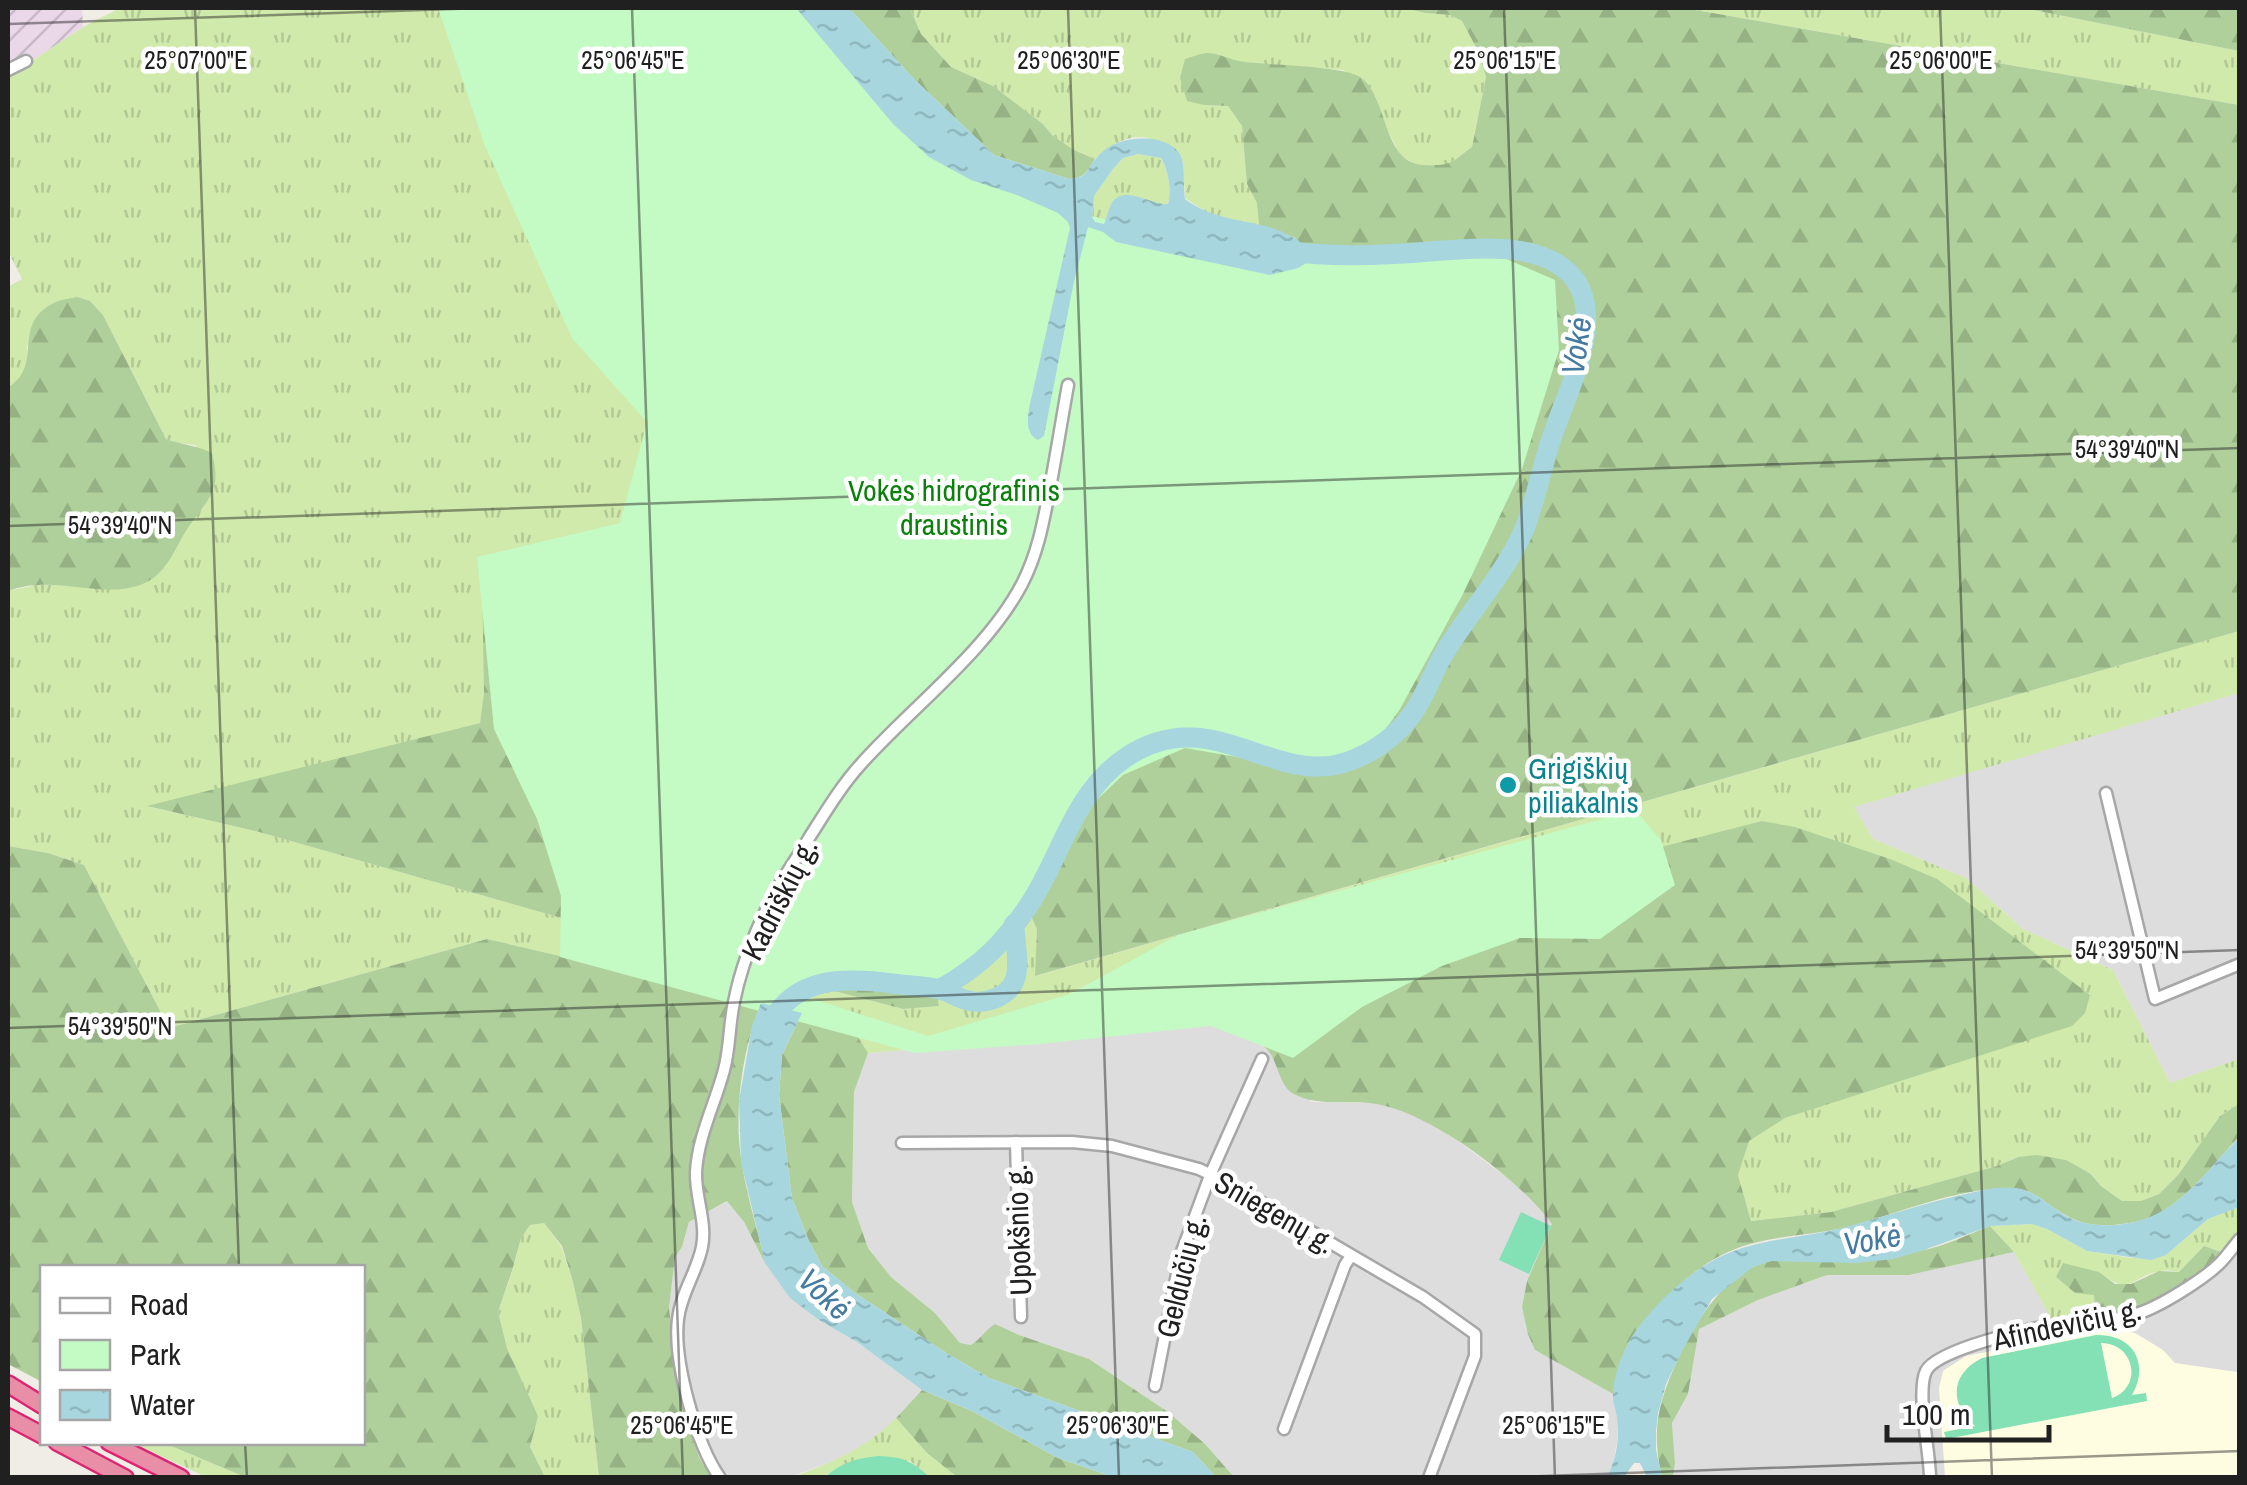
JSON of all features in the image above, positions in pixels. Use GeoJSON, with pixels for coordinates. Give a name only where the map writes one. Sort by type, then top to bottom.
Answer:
{"type":"FeatureCollection","features":[{"type":"Feature","properties":{"kind":"highway"},"geometry":{"type":"LineString","coordinates":[[8,1386],[40,1405]]}},
{"type":"Feature","properties":{"kind":"highway"},"geometry":{"type":"LineString","coordinates":[[8,1417],[40,1434]]}},
{"type":"Feature","properties":{"kind":"highway"},"geometry":{"type":"LineString","coordinates":[[64,1445],[125,1478]]}},
{"type":"Feature","properties":{"kind":"highway"},"geometry":{"type":"LineString","coordinates":[[115,1445],[182,1478]]}},
{"type":"Feature","properties":{"kind":"street"},"geometry":{"type":"LineString","coordinates":[[8,70],[26,62]]}},
{"type":"Feature","properties":{"kind":"street","name":"Kadriškių g."},"geometry":{"type":"LineString","coordinates":[[720,1478],[704,1450],[687,1392],[678,1321],[702,1246],[696,1175],[698,1150],[726,1064],[740,976],[773,897],[835,797],[860,765],[985,636],[1024,582],[1038,548],[1068,385]]}},
{"type":"Feature","properties":{"kind":"street"},"geometry":{"type":"LineString","coordinates":[[2106,793],[2155,999],[2240,964]]}},
{"type":"Feature","properties":{"kind":"street","name":"Geldučių g."},"geometry":{"type":"LineString","coordinates":[[1156,1386],[1181,1254],[1262,1059]]}},
{"type":"Feature","properties":{"kind":"street","name":"Upokšnio g."},"geometry":{"type":"LineString","coordinates":[[1016,1142],[1021,1317]]}},
{"type":"Feature","properties":{"kind":"street","name":"Sniegenų g."},"geometry":{"type":"LineString","coordinates":[[902,1143],[1072,1142],[1112,1146],[1211,1174],[1423,1298],[1475,1334],[1475,1356],[1429,1478]]}},
{"type":"Feature","properties":{"kind":"street","name":"Afindevičių g."},"geometry":{"type":"LineString","coordinates":[[1930,1478],[1922,1398],[1924,1378],[1933,1363],[1980,1343],[2054,1324],[2140,1314],[2209,1273],[2240,1239]]}},
{"type":"Feature","properties":{"kind":"street"},"geometry":{"type":"LineString","coordinates":[[1284,1430],[1351,1256]]}},
{"type":"Feature","properties":{"kind":"shaded area"},"geometry":{"type":"Polygon","coordinates":[[[8,8],[82,8],[83,27],[8,77],[8,8]]]}},
{"type":"Feature","properties":{"kind":"shaded area"},"geometry":{"type":"Polygon","coordinates":[[[2239,693],[2239,1059],[2170,1083],[2113,970],[2023,929],[1966,878],[1873,839],[1853,806],[2239,693]]]}},
{"type":"Feature","properties":{"kind":"shaded area"},"geometry":{"type":"Polygon","coordinates":[[[1201,1018],[1254,1037],[1311,1102],[1372,1103],[1399,1108],[1444,1131],[1525,1191],[1553,1224],[1527,1281],[1522,1307],[1535,1350],[1613,1394],[1617,1442],[1607,1478],[1234,1477],[1205,1444],[1168,1412],[1089,1359],[995,1324],[979,1341],[971,1345],[960,1343],[935,1313],[891,1277],[868,1248],[852,1202],[854,1092],[868,1053],[1039,1040],[1201,1018]]]}},
{"type":"Feature","properties":{"kind":"shaded area"},"geometry":{"type":"Polygon","coordinates":[[[728,1201],[765,1263],[819,1320],[857,1342],[922,1390],[878,1437],[836,1460],[790,1477],[711,1477],[692,1438],[669,1308],[675,1257],[689,1222],[728,1201]]]}},
{"type":"Feature","properties":{"kind":"shaded area"},"geometry":{"type":"Polygon","coordinates":[[[2239,1230],[2239,1477],[1673,1477],[1672,1423],[1688,1394],[1698,1329],[1758,1300],[1827,1275],[1909,1275],[2014,1252],[2052,1319],[2122,1312],[2209,1267],[2239,1230]]]}},
{"type":"Feature","properties":{"kind":"shaded area"},"geometry":{"type":"Polygon","coordinates":[[[2095,1331],[2135,1333],[2163,1350],[2175,1363],[2237,1372],[2239,1477],[1945,1477],[1939,1388],[1943,1371],[1966,1356],[2095,1331]]]}},
{"type":"Feature","properties":{"kind":"green space"},"geometry":{"type":"Polygon","coordinates":[[[120,8],[468,8],[729,327],[636,509],[484,692],[480,723],[150,807],[259,832],[783,981],[903,1009],[939,1006],[932,962],[1017,885],[1037,929],[1036,976],[2239,631],[2239,693],[1854,807],[1873,839],[1966,878],[2023,929],[2113,970],[2170,1083],[2239,1059],[2239,1104],[2220,1116],[2178,1175],[2159,1194],[2141,1201],[2122,1201],[2091,1173],[2017,1157],[1831,1212],[1751,1221],[1738,1175],[1748,1141],[1785,1118],[1850,1096],[1890,859],[1762,821],[1039,1040],[868,1053],[853,1029],[487,939],[169,1028],[84,865],[8,846],[8,591],[36,585],[67,585],[174,553],[181,536],[196,445],[166,439],[103,315],[90,301],[27,346],[25,371],[8,386],[8,287],[22,279],[8,251],[8,77],[83,27],[120,8]]]}},
{"type":"Feature","properties":{"kind":"green space","name":"Vokės hidrografinis draustinis"},"geometry":{"type":"Polygon","coordinates":[[[438,8],[825,8],[939,151],[1077,213],[1288,259],[1495,254],[1555,280],[1559,350],[1522,469],[1463,594],[1400,709],[1377,741],[1336,769],[1185,748],[1123,775],[1080,816],[1005,928],[977,961],[915,994],[841,985],[804,996],[928,1036],[1070,994],[1178,935],[1635,810],[1661,840],[1675,885],[1600,939],[1520,938],[1442,966],[1362,1007],[1293,1058],[1211,1026],[915,1053],[560,957],[561,896],[537,819],[494,729],[477,557],[620,523],[647,422],[572,338],[485,146],[438,8]]]}},
{"type":"Feature","properties":{"kind":"green space"},"geometry":{"type":"Polygon","coordinates":[[[849,8],[910,8],[921,34],[951,67],[993,86],[1053,136],[1095,159],[1090,167],[1082,176],[1069,179],[994,155],[914,79],[849,8]]]}},
{"type":"Feature","properties":{"kind":"green space"},"geometry":{"type":"Polygon","coordinates":[[[910,8],[1404,8],[1450,15],[1462,21],[1486,77],[1472,147],[1446,166],[1416,165],[1400,155],[1376,97],[1343,70],[1240,62],[1209,53],[1204,105],[1228,106],[1242,126],[1247,184],[1258,203],[1259,225],[1209,214],[1185,198],[1183,162],[1148,138],[1126,139],[1095,159],[1074,150],[993,86],[951,67],[921,34],[910,8]]]}},
{"type":"Feature","properties":{"kind":"green space"},"geometry":{"type":"Polygon","coordinates":[[[1404,8],[1684,8],[2239,105],[2239,631],[1035,976],[1037,929],[1017,886],[932,962],[939,1006],[903,1009],[783,981],[259,832],[147,806],[480,723],[484,692],[482,579],[592,542],[1296,238],[1259,225],[1257,203],[1247,184],[1242,126],[1228,106],[1187,101],[1180,78],[1185,59],[1212,53],[1245,62],[1351,73],[1369,86],[1400,153],[1424,165],[1455,160],[1472,147],[1486,77],[1478,51],[1462,21],[1450,15],[1404,8]]]}},
{"type":"Feature","properties":{"kind":"green space"},"geometry":{"type":"Polygon","coordinates":[[[1684,8],[2023,8],[2239,51],[2239,105],[1684,8]]]}},
{"type":"Feature","properties":{"kind":"green space"},"geometry":{"type":"Polygon","coordinates":[[[2023,8],[2239,8],[2239,51],[2023,8]]]}},
{"type":"Feature","properties":{"kind":"green space"},"geometry":{"type":"Polygon","coordinates":[[[1138,154],[1161,158],[1169,181],[1168,204],[1155,204],[1104,225],[1092,217],[1094,196],[1123,158],[1138,154]]]}},
{"type":"Feature","properties":{"kind":"green space"},"geometry":{"type":"Polygon","coordinates":[[[77,297],[90,301],[103,315],[166,439],[212,453],[215,483],[168,562],[146,583],[117,589],[38,585],[8,591],[8,387],[25,368],[33,322],[56,302],[77,297]]]}},
{"type":"Feature","properties":{"kind":"green space"},"geometry":{"type":"Polygon","coordinates":[[[1762,821],[1795,827],[1937,879],[2090,995],[2085,1013],[2072,1026],[1785,1118],[1749,1141],[1738,1175],[1751,1221],[1831,1212],[2018,1157],[2037,1155],[2066,1160],[2091,1174],[2122,1201],[2141,1201],[2159,1194],[2178,1175],[2220,1116],[2239,1104],[2239,1137],[2179,1200],[2135,1222],[2085,1223],[2026,1191],[1988,1189],[1847,1227],[1762,1241],[1729,1252],[1690,1276],[1657,1308],[1620,1365],[1613,1394],[1535,1350],[1522,1307],[1527,1281],[1552,1224],[1518,1188],[1472,1150],[1422,1120],[1376,1104],[1312,1100],[1292,1093],[1270,1053],[1254,1037],[1141,981],[1762,821]]]}},
{"type":"Feature","properties":{"kind":"green space"},"geometry":{"type":"Polygon","coordinates":[[[8,846],[84,865],[169,1028],[487,939],[761,1003],[744,1062],[738,1124],[744,1176],[765,1263],[744,1222],[727,1201],[689,1222],[675,1257],[669,1308],[692,1438],[711,1477],[599,1477],[581,1318],[562,1246],[544,1223],[530,1225],[521,1238],[498,1312],[507,1348],[538,1416],[530,1447],[545,1477],[245,1477],[169,1445],[365,1445],[365,1265],[40,1265],[40,1381],[8,1364],[8,846]]]}},
{"type":"Feature","properties":{"kind":"green space"},"geometry":{"type":"Polygon","coordinates":[[[802,1013],[853,1029],[868,1053],[854,1092],[852,1202],[868,1248],[891,1277],[935,1313],[960,1343],[971,1345],[995,1324],[1089,1359],[1168,1412],[1205,1444],[1234,1477],[1216,1477],[1193,1452],[989,1378],[855,1293],[822,1266],[792,1198],[779,1095],[782,1055],[802,1013]]]}},
{"type":"Feature","properties":{"kind":"green space"},"geometry":{"type":"Polygon","coordinates":[[[2239,1207],[2239,1230],[2221,1252],[2204,1246],[2179,1272],[2152,1273],[2125,1285],[2099,1272],[2056,1277],[2075,1293],[2094,1294],[2095,1315],[2052,1320],[2014,1252],[1990,1226],[2033,1224],[2087,1251],[2132,1258],[2166,1255],[2208,1219],[2239,1207]]]}},
{"type":"Feature","properties":{"kind":"green space"},"geometry":{"type":"Polygon","coordinates":[[[1521,1212],[1551,1226],[1529,1274],[1499,1260],[1521,1212]]]}},
{"type":"Feature","properties":{"kind":"green space"},"geometry":{"type":"Polygon","coordinates":[[[544,1223],[561,1246],[581,1318],[599,1477],[545,1477],[530,1447],[537,1416],[507,1348],[498,1312],[521,1238],[530,1225],[544,1223]]]}},
{"type":"Feature","properties":{"kind":"green space"},"geometry":{"type":"Polygon","coordinates":[[[1990,1226],[2014,1252],[1909,1275],[1827,1275],[1758,1300],[1699,1329],[1688,1394],[1672,1423],[1673,1477],[1662,1478],[1657,1430],[1666,1389],[1703,1314],[1740,1274],[1771,1261],[1925,1250],[1990,1226]]]}},
{"type":"Feature","properties":{"kind":"green space"},"geometry":{"type":"Polygon","coordinates":[[[2204,1246],[2221,1252],[2174,1290],[2125,1311],[2095,1315],[2094,1295],[2075,1293],[2056,1277],[2063,1263],[2099,1272],[2115,1284],[2131,1284],[2159,1271],[2179,1272],[2204,1246]]]}},
{"type":"Feature","properties":{"kind":"green space"},"geometry":{"type":"Polygon","coordinates":[[[2096,1335],[2109,1336],[2120,1339],[2135,1353],[2139,1372],[2132,1395],[2146,1393],[2147,1401],[1946,1439],[1944,1432],[1975,1426],[1961,1408],[1957,1390],[1964,1372],[1982,1358],[2096,1335]],[[2101,1343],[2112,1398],[2128,1384],[2131,1366],[2121,1350],[2101,1343]]]}},
{"type":"Feature","properties":{"kind":"green space"},"geometry":{"type":"Polygon","coordinates":[[[922,1390],[972,1411],[1058,1458],[1113,1477],[957,1477],[927,1453],[896,1418],[922,1390]]]}},
{"type":"Feature","properties":{"kind":"green space"},"geometry":{"type":"Polygon","coordinates":[[[896,1418],[927,1453],[957,1477],[930,1477],[910,1461],[825,1477],[790,1478],[859,1447],[896,1418]]]}},
{"type":"Feature","properties":{"kind":"green space"},"geometry":{"type":"Polygon","coordinates":[[[137,1445],[169,1445],[245,1477],[206,1477],[137,1445]]]}},
{"type":"Feature","properties":{"kind":"green space"},"geometry":{"type":"Polygon","coordinates":[[[878,1456],[907,1461],[930,1477],[825,1477],[850,1462],[878,1456]]]}},
{"type":"Feature","properties":{"kind":"water"},"geometry":{"type":"Polygon","coordinates":[[[796,8],[849,8],[914,79],[994,155],[1069,179],[1084,175],[1104,151],[1125,140],[1169,144],[1182,159],[1185,199],[1211,213],[1293,237],[1310,255],[1308,262],[1270,275],[1116,242],[1088,227],[1044,436],[1038,440],[1029,430],[1029,408],[1070,228],[1068,222],[1058,213],[971,180],[929,157],[893,124],[796,8]],[[1138,154],[1123,158],[1094,196],[1095,222],[1104,224],[1112,203],[1125,195],[1168,204],[1169,180],[1161,158],[1138,154]]]}},
{"type":"Feature","properties":{"kind":"water"},"geometry":{"type":"Polygon","coordinates":[[[761,1003],[802,1013],[782,1055],[779,1095],[792,1198],[822,1266],[855,1293],[989,1378],[1193,1452],[1216,1477],[1113,1477],[1058,1458],[972,1411],[922,1390],[790,1298],[765,1263],[741,1162],[739,1101],[752,1026],[761,1003]]]}},
{"type":"Feature","properties":{"kind":"water"},"geometry":{"type":"Polygon","coordinates":[[[2239,1138],[2239,1207],[2208,1219],[2166,1255],[2151,1260],[2087,1251],[2032,1224],[1990,1226],[1893,1259],[1857,1263],[1771,1261],[1753,1267],[1712,1299],[1666,1384],[1656,1431],[1662,1477],[1647,1477],[1640,1463],[1634,1463],[1624,1477],[1607,1477],[1618,1441],[1613,1389],[1624,1351],[1655,1307],[1707,1264],[1757,1244],[1846,1227],[1998,1188],[2030,1192],[2068,1217],[2085,1223],[2133,1222],[2171,1206],[2239,1138]]]}},
{"type":"Feature","properties":{"kind":"waterway","name":"Vokė"},"geometry":{"type":"LineString","coordinates":[[940,989],[980,962],[1012,929],[1042,883],[1081,806],[1108,772],[1125,758],[1157,742],[1188,737],[1300,765],[1328,766],[1357,758],[1386,741],[1415,710],[1442,657],[1524,530],[1585,332],[1586,309],[1580,289],[1568,272],[1551,260],[1508,249],[1352,255],[1286,251]]}},
{"type":"Feature","properties":{"kind":"waterway","name":"Vokė"},"geometry":{"type":"LineString","coordinates":[[768,1028],[791,998],[806,989],[840,981],[931,988],[971,1001],[997,998],[1012,985],[1016,974],[1014,924]]}},
{"type":"Feature","properties":{"kind":"place","name":"Grigiškių piliakalnis"},"geometry":{"type":"Point","coordinates":[1508,785]}}]}
